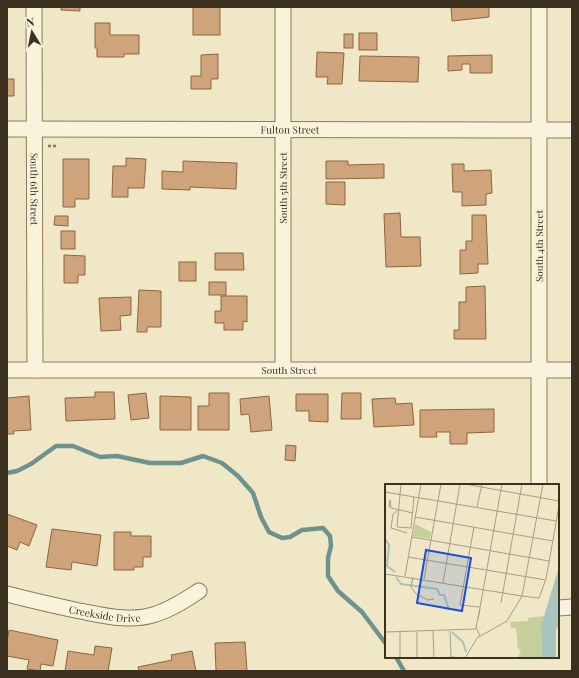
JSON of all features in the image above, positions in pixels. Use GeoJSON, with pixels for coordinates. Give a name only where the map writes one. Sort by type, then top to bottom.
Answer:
{"type":"FeatureCollection","features":[{"type":"Feature","properties":{"kind":"street","name":"South 6th Street"},"geometry":{"type":"LineString","coordinates":[[34,7],[35,370]]}},
{"type":"Feature","properties":{"kind":"street","name":"South 5th Street"},"geometry":{"type":"LineString","coordinates":[[283,7],[283,370]]}},
{"type":"Feature","properties":{"kind":"street","name":"South 4th Street"},"geometry":{"type":"LineString","coordinates":[[539,7],[539,484]]}},
{"type":"Feature","properties":{"kind":"street","name":"Fulton Street"},"geometry":{"type":"LineString","coordinates":[[7,129],[572,130]]}},
{"type":"Feature","properties":{"kind":"street","name":"South Street"},"geometry":{"type":"LineString","coordinates":[[7,370],[572,370]]}},
{"type":"Feature","properties":{"kind":"street","name":"Creekside Drive"},"geometry":{"type":"LineString","coordinates":[[7,594],[108,616],[133,618],[156,614],[176,606],[199,591]]}},
{"type":"Feature","properties":{"kind":"street"},"geometry":{"type":"LineString","coordinates":[[559,608],[572,607]]}},
{"type":"Feature","properties":{"kind":"building"},"geometry":{"type":"Polygon","coordinates":[[[61,7],[80,7],[80,11],[61,10],[61,7]]]}},
{"type":"Feature","properties":{"kind":"building"},"geometry":{"type":"Polygon","coordinates":[[[193,7],[220,7],[220,35],[193,35],[193,7]]]}},
{"type":"Feature","properties":{"kind":"building"},"geometry":{"type":"Polygon","coordinates":[[[451,7],[489,7],[489,17],[452,21],[451,7]]]}},
{"type":"Feature","properties":{"kind":"building"},"geometry":{"type":"Polygon","coordinates":[[[95,23],[110,23],[110,35],[139,35],[139,54],[124,54],[124,57],[97,57],[97,48],[95,48],[95,23]]]}},
{"type":"Feature","properties":{"kind":"building"},"geometry":{"type":"Polygon","coordinates":[[[359,33],[377,33],[377,50],[359,50],[359,33]]]}},
{"type":"Feature","properties":{"kind":"building"},"geometry":{"type":"Polygon","coordinates":[[[344,34],[353,34],[353,48],[344,48],[344,34]]]}},
{"type":"Feature","properties":{"kind":"building"},"geometry":{"type":"Polygon","coordinates":[[[317,52],[344,53],[342,84],[327,84],[328,77],[316,77],[317,52]]]}},
{"type":"Feature","properties":{"kind":"building"},"geometry":{"type":"Polygon","coordinates":[[[218,54],[218,79],[211,79],[211,89],[191,89],[191,76],[201,76],[201,55],[218,54]]]}},
{"type":"Feature","properties":{"kind":"building"},"geometry":{"type":"Polygon","coordinates":[[[492,55],[492,73],[470,73],[470,64],[462,64],[462,70],[448,71],[448,56],[492,55]]]}},
{"type":"Feature","properties":{"kind":"building"},"geometry":{"type":"Polygon","coordinates":[[[360,56],[419,57],[418,82],[359,81],[360,56]]]}},
{"type":"Feature","properties":{"kind":"building"},"geometry":{"type":"Polygon","coordinates":[[[7,79],[14,79],[14,96],[7,96],[7,79]]]}},
{"type":"Feature","properties":{"kind":"building"},"geometry":{"type":"Polygon","coordinates":[[[126,158],[146,159],[144,188],[128,188],[128,197],[112,197],[113,166],[126,166],[126,158]]]}},
{"type":"Feature","properties":{"kind":"building"},"geometry":{"type":"Polygon","coordinates":[[[63,159],[89,159],[89,199],[75,199],[75,207],[63,207],[63,159]]]}},
{"type":"Feature","properties":{"kind":"building"},"geometry":{"type":"Polygon","coordinates":[[[183,161],[237,163],[236,189],[190,187],[190,190],[162,189],[162,171],[183,172],[183,161]]]}},
{"type":"Feature","properties":{"kind":"building"},"geometry":{"type":"Polygon","coordinates":[[[326,161],[348,161],[348,165],[384,164],[384,178],[326,179],[326,161]]]}},
{"type":"Feature","properties":{"kind":"building"},"geometry":{"type":"Polygon","coordinates":[[[452,164],[464,164],[464,171],[491,170],[492,193],[486,194],[486,205],[462,206],[462,192],[453,192],[452,164]]]}},
{"type":"Feature","properties":{"kind":"building"},"geometry":{"type":"Polygon","coordinates":[[[326,182],[345,182],[345,205],[326,204],[326,182]]]}},
{"type":"Feature","properties":{"kind":"building"},"geometry":{"type":"Polygon","coordinates":[[[400,213],[401,237],[420,237],[421,266],[386,267],[384,214],[400,213]]]}},
{"type":"Feature","properties":{"kind":"building"},"geometry":{"type":"Polygon","coordinates":[[[472,215],[486,215],[488,264],[478,264],[478,273],[460,274],[460,250],[466,250],[466,241],[472,241],[472,215]]]}},
{"type":"Feature","properties":{"kind":"building"},"geometry":{"type":"Polygon","coordinates":[[[55,216],[68,216],[68,226],[54,225],[55,216]]]}},
{"type":"Feature","properties":{"kind":"building"},"geometry":{"type":"Polygon","coordinates":[[[61,231],[75,231],[75,249],[61,249],[61,231]]]}},
{"type":"Feature","properties":{"kind":"building"},"geometry":{"type":"Polygon","coordinates":[[[215,253],[243,253],[244,270],[215,270],[215,253]]]}},
{"type":"Feature","properties":{"kind":"building"},"geometry":{"type":"Polygon","coordinates":[[[64,255],[85,256],[85,275],[78,275],[78,283],[64,283],[64,255]]]}},
{"type":"Feature","properties":{"kind":"building"},"geometry":{"type":"Polygon","coordinates":[[[179,262],[196,262],[196,281],[179,281],[179,262]]]}},
{"type":"Feature","properties":{"kind":"building"},"geometry":{"type":"Polygon","coordinates":[[[209,282],[226,282],[226,295],[209,295],[209,282]]]}},
{"type":"Feature","properties":{"kind":"building"},"geometry":{"type":"Polygon","coordinates":[[[485,286],[486,339],[454,339],[454,330],[459,330],[459,302],[466,302],[466,287],[485,286]]]}},
{"type":"Feature","properties":{"kind":"building"},"geometry":{"type":"Polygon","coordinates":[[[139,290],[161,291],[161,327],[147,327],[147,332],[137,332],[139,290]]]}},
{"type":"Feature","properties":{"kind":"building"},"geometry":{"type":"Polygon","coordinates":[[[221,296],[247,296],[247,322],[243,321],[243,330],[224,330],[224,323],[215,323],[215,311],[221,311],[221,296]]]}},
{"type":"Feature","properties":{"kind":"building"},"geometry":{"type":"Polygon","coordinates":[[[131,297],[131,315],[120,316],[121,330],[101,331],[99,298],[131,297]]]}},
{"type":"Feature","properties":{"kind":"building"},"geometry":{"type":"Polygon","coordinates":[[[95,392],[114,392],[115,419],[66,421],[65,398],[95,397],[95,392]]]}},
{"type":"Feature","properties":{"kind":"building"},"geometry":{"type":"Polygon","coordinates":[[[146,393],[149,418],[131,420],[128,395],[146,393]]]}},
{"type":"Feature","properties":{"kind":"building"},"geometry":{"type":"Polygon","coordinates":[[[209,393],[229,393],[229,430],[198,430],[198,406],[209,406],[209,393]]]}},
{"type":"Feature","properties":{"kind":"building"},"geometry":{"type":"Polygon","coordinates":[[[342,393],[361,393],[361,419],[341,419],[342,393]]]}},
{"type":"Feature","properties":{"kind":"building"},"geometry":{"type":"Polygon","coordinates":[[[296,394],[328,394],[328,422],[309,421],[309,411],[296,411],[296,394]]]}},
{"type":"Feature","properties":{"kind":"building"},"geometry":{"type":"Polygon","coordinates":[[[29,396],[31,430],[13,431],[14,434],[7,434],[7,398],[29,396]]]}},
{"type":"Feature","properties":{"kind":"building"},"geometry":{"type":"Polygon","coordinates":[[[160,396],[191,397],[191,430],[160,430],[160,396]]]}},
{"type":"Feature","properties":{"kind":"building"},"geometry":{"type":"Polygon","coordinates":[[[269,396],[272,430],[251,432],[249,414],[241,415],[240,399],[269,396]]]}},
{"type":"Feature","properties":{"kind":"building"},"geometry":{"type":"Polygon","coordinates":[[[395,398],[396,404],[412,403],[414,425],[374,427],[372,399],[395,398]]]}},
{"type":"Feature","properties":{"kind":"building"},"geometry":{"type":"Polygon","coordinates":[[[494,409],[494,432],[467,433],[467,444],[450,444],[450,432],[436,432],[437,437],[420,437],[420,410],[494,409]]]}},
{"type":"Feature","properties":{"kind":"building"},"geometry":{"type":"Polygon","coordinates":[[[286,445],[296,446],[295,461],[285,460],[286,445]]]}},
{"type":"Feature","properties":{"kind":"building"},"geometry":{"type":"Polygon","coordinates":[[[7,514],[37,525],[29,546],[20,542],[17,550],[7,546],[7,514]]]}},
{"type":"Feature","properties":{"kind":"building"},"geometry":{"type":"Polygon","coordinates":[[[52,529],[101,535],[97,566],[72,562],[71,570],[46,567],[52,529]]]}},
{"type":"Feature","properties":{"kind":"building"},"geometry":{"type":"Polygon","coordinates":[[[114,532],[131,532],[131,536],[151,536],[151,557],[143,557],[143,567],[134,567],[134,570],[114,570],[114,532]]]}},
{"type":"Feature","properties":{"kind":"building"},"geometry":{"type":"Polygon","coordinates":[[[9,630],[58,640],[53,666],[41,664],[40,671],[27,669],[29,660],[7,656],[9,630]]]}},
{"type":"Feature","properties":{"kind":"building"},"geometry":{"type":"Polygon","coordinates":[[[245,642],[247,671],[216,671],[215,643],[245,642]]]}},
{"type":"Feature","properties":{"kind":"building"},"geometry":{"type":"Polygon","coordinates":[[[95,646],[112,648],[108,671],[65,671],[68,651],[94,655],[95,646]]]}},
{"type":"Feature","properties":{"kind":"building"},"geometry":{"type":"Polygon","coordinates":[[[192,651],[196,671],[139,671],[138,667],[172,660],[171,655],[192,651]]]}},
{"type":"Feature","properties":{"kind":"waterway"},"geometry":{"type":"LineString","coordinates":[[7,473],[17,471],[31,464],[56,446],[73,446],[100,457],[117,456],[150,463],[181,463],[203,456],[222,463],[238,476],[253,493],[261,517],[269,532],[282,538],[290,537],[302,530],[323,528],[330,536],[331,546],[328,558],[328,576],[338,591],[362,612],[385,643]]}},
{"type":"Feature","properties":{"kind":"waterway"},"geometry":{"type":"LineString","coordinates":[[397,658],[404,671]]}}]}
